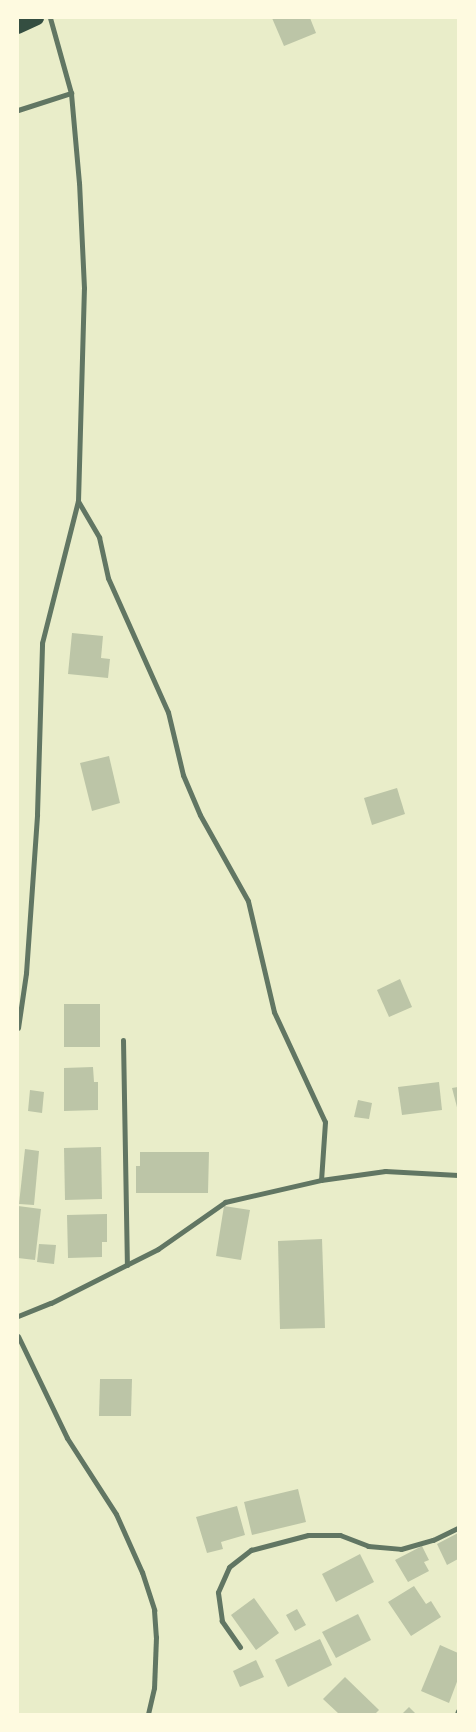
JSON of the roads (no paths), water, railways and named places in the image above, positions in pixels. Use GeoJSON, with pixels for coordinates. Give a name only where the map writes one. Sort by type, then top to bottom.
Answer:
{"type":"FeatureCollection","features":[{"type":"Feature","properties":{"kind":"highway"},"geometry":{"type":"LineString","coordinates":[[18,27],[37,18]]}},
{"type":"Feature","properties":{"kind":"street"},"geometry":{"type":"LineString","coordinates":[[18,1028],[26,973],[37,814],[42,644],[78,501],[84,288],[72,93],[50,18]]}},
{"type":"Feature","properties":{"kind":"street"},"geometry":{"type":"LineString","coordinates":[[18,110],[72,93]]}},
{"type":"Feature","properties":{"kind":"street"},"geometry":{"type":"LineString","coordinates":[[78,501],[99,537],[108,578],[168,712],[183,775],[197,807],[248,901],[274,1012],[325,1122],[321,1180]]}},
{"type":"Feature","properties":{"kind":"street"},"geometry":{"type":"LineString","coordinates":[[124,1040],[127,1265]]}},
{"type":"Feature","properties":{"kind":"street"},"geometry":{"type":"LineString","coordinates":[[18,1316],[158,1249],[225,1202],[321,1180],[385,1172],[458,1175]]}},
{"type":"Feature","properties":{"kind":"street"},"geometry":{"type":"LineString","coordinates":[[18,1336],[67,1438],[116,1514],[142,1572],[154,1610],[156,1637],[154,1688],[148,1714]]}},
{"type":"Feature","properties":{"kind":"street"},"geometry":{"type":"LineString","coordinates":[[240,1647],[222,1621],[218,1592],[229,1567],[251,1550],[308,1535],[340,1535],[368,1546],[401,1549],[434,1540],[458,1528]]}}]}
